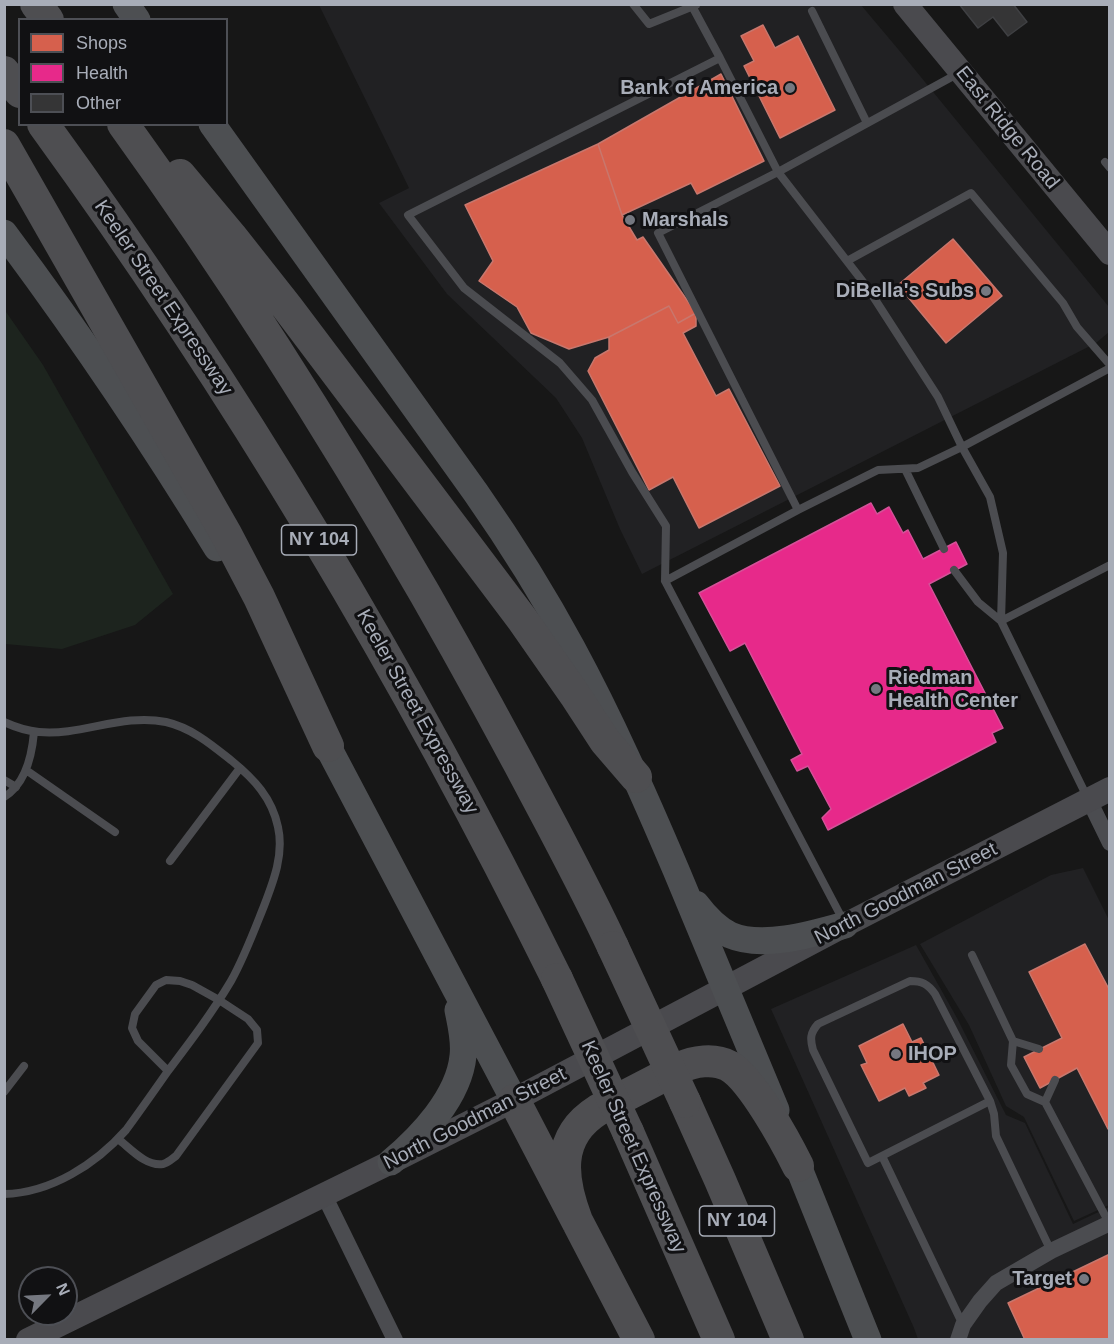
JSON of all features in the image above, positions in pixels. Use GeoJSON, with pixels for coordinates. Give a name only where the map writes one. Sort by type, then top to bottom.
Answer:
{"type":"FeatureCollection","features":[{"type":"Feature","properties":{"kind":"highway"},"geometry":{"type":"LineString","coordinates":[[34,4],[45,18]]}},
{"type":"Feature","properties":{"kind":"highway"},"geometry":{"type":"LineString","coordinates":[[4,72],[18,90]]}},
{"type":"Feature","properties":{"kind":"highway","name":"Keeler Street Expressway"},"geometry":{"type":"LineString","coordinates":[[45,126],[114,223],[239,411],[329,557],[463,793],[557,979],[628,1132],[719,1340]]}},
{"type":"Feature","properties":{"kind":"highway","name":"NY 104"},"geometry":{"type":"LineString","coordinates":[[124,126],[239,294],[318,416],[375,509],[488,706],[569,858],[613,947],[715,1169],[788,1340]]}},
{"type":"Feature","properties":{"kind":"highway"},"geometry":{"type":"LineString","coordinates":[[139,126],[231,236],[280,299],[542,647],[605,741],[636,777]]}},
{"type":"Feature","properties":{"kind":"highway"},"geometry":{"type":"LineString","coordinates":[[4,145],[226,534],[259,597],[328,746]]}},
{"type":"Feature","properties":{"kind":"highway"},"geometry":{"type":"LineString","coordinates":[[577,1221],[569,1198],[565,1168],[566,1151],[575,1130],[586,1118],[598,1110],[692,1063],[719,1063],[731,1067],[741,1076],[773,1122],[798,1166]]}},
{"type":"Feature","properties":{"kind":"highway"},"geometry":{"type":"LineString","coordinates":[[514,1100],[639,1340]]}},
{"type":"Feature","properties":{"kind":"main road"},"geometry":{"type":"LineString","coordinates":[[126,4],[136,18]]}},
{"type":"Feature","properties":{"kind":"main road","name":"East Ridge Road"},"geometry":{"type":"LineString","coordinates":[[905,4],[1107,246]]}},
{"type":"Feature","properties":{"kind":"main road"},"geometry":{"type":"LineString","coordinates":[[213,126],[496,522],[572,647],[636,777],[682,883],[868,1340]]}},
{"type":"Feature","properties":{"kind":"main road"},"geometry":{"type":"LineString","coordinates":[[4,233],[164,462],[240,586],[328,746],[514,1100]]}},
{"type":"Feature","properties":{"kind":"main road","name":"North Goodman Street"},"geometry":{"type":"LineString","coordinates":[[28,1340],[514,1100],[1099,794]]}},
{"type":"Feature","properties":{"kind":"main road"},"geometry":{"type":"LineString","coordinates":[[682,883],[706,916],[720,929],[737,937],[761,940],[781,939],[845,925]]}},
{"type":"Feature","properties":{"kind":"main road"},"geometry":{"type":"LineString","coordinates":[[391,1162],[433,1119],[451,1093],[461,1071],[464,1048],[462,1029],[449,977]]}},
{"type":"Feature","properties":{"kind":"street"},"geometry":{"type":"LineString","coordinates":[[1099,794],[1110,843]]}},
{"type":"Feature","properties":{"kind":"street"},"geometry":{"type":"LineString","coordinates":[[324,1195],[395,1340]]}},
{"type":"Feature","properties":{"kind":"street"},"geometry":{"type":"LineString","coordinates":[[960,1332],[980,1301],[996,1283],[1051,1251],[1109,1223]]}},
{"type":"Feature","properties":{"kind":"lane"},"geometry":{"type":"LineString","coordinates":[[633,4],[649,24],[694,5],[778,172],[867,286],[938,397],[990,497],[1003,553],[1001,621]]}},
{"type":"Feature","properties":{"kind":"lane"},"geometry":{"type":"LineString","coordinates":[[812,11],[867,123]]}},
{"type":"Feature","properties":{"kind":"lane"},"geometry":{"type":"LineString","coordinates":[[720,58],[408,215],[464,288],[560,363],[592,400],[632,472],[666,526],[665,581],[845,925]]}},
{"type":"Feature","properties":{"kind":"lane"},"geometry":{"type":"LineString","coordinates":[[798,510],[658,233],[778,172],[960,72]]}},
{"type":"Feature","properties":{"kind":"lane"},"geometry":{"type":"LineString","coordinates":[[665,581],[879,470],[918,468],[962,447],[1110,366],[1077,327],[1063,303],[971,193],[847,261]]}},
{"type":"Feature","properties":{"kind":"lane"},"geometry":{"type":"LineString","coordinates":[[905,469],[944,549]]}},
{"type":"Feature","properties":{"kind":"lane"},"geometry":{"type":"LineString","coordinates":[[1001,621],[1110,565]]}},
{"type":"Feature","properties":{"kind":"lane"},"geometry":{"type":"LineString","coordinates":[[954,570],[978,602],[1001,621],[1099,794]]}},
{"type":"Feature","properties":{"kind":"lane"},"geometry":{"type":"LineString","coordinates":[[4,722],[34,732],[58,732],[127,721],[159,721],[195,734],[257,784],[269,801],[278,828],[280,854],[272,884],[231,981],[118,1139],[95,1158],[52,1184],[35,1190],[4,1194]]}},
{"type":"Feature","properties":{"kind":"lane"},"geometry":{"type":"LineString","coordinates":[[4,796],[15,787],[26,770],[32,753],[34,732]]}},
{"type":"Feature","properties":{"kind":"lane"},"geometry":{"type":"LineString","coordinates":[[170,861],[240,768]]}},
{"type":"Feature","properties":{"kind":"lane"},"geometry":{"type":"LineString","coordinates":[[26,770],[115,832]]}},
{"type":"Feature","properties":{"kind":"lane"},"geometry":{"type":"LineString","coordinates":[[4,780],[15,787]]}},
{"type":"Feature","properties":{"kind":"lane"},"geometry":{"type":"LineString","coordinates":[[972,955],[1013,1041],[1011,1065],[1027,1094],[1045,1102],[1109,1223]]}},
{"type":"Feature","properties":{"kind":"lane"},"geometry":{"type":"LineString","coordinates":[[118,1139],[152,1163],[165,1164],[176,1156],[258,1043],[257,1030],[248,1018],[192,985],[166,980],[156,985],[135,1014],[132,1028],[138,1041],[168,1071]]}},
{"type":"Feature","properties":{"kind":"lane"},"geometry":{"type":"LineString","coordinates":[[990,1101],[868,1163],[813,1050],[810,1040],[812,1032],[818,1024],[910,981],[926,984],[935,994],[990,1101],[996,1136],[1051,1251]]}},
{"type":"Feature","properties":{"kind":"lane"},"geometry":{"type":"LineString","coordinates":[[1013,1041],[1039,1049]]}},
{"type":"Feature","properties":{"kind":"lane"},"geometry":{"type":"LineString","coordinates":[[4,1092],[24,1066]]}},
{"type":"Feature","properties":{"kind":"lane"},"geometry":{"type":"LineString","coordinates":[[1045,1102],[1054,1080]]}},
{"type":"Feature","properties":{"kind":"lane"},"geometry":{"type":"LineString","coordinates":[[882,1156],[960,1332]]}},
{"type":"Feature","properties":{"kind":"shaded area"},"geometry":{"type":"Polygon","coordinates":[[[319,5],[861,5],[1109,307],[1109,332],[1096,343],[642,574],[620,529],[582,438],[556,398],[447,294],[379,203],[409,188],[319,5]]]}},
{"type":"Feature","properties":{"kind":"shaded area"},"geometry":{"type":"Polygon","coordinates":[[[4,309],[43,365],[173,594],[135,625],[62,649],[5,644],[4,309]]]}},
{"type":"Feature","properties":{"kind":"shaded area"},"geometry":{"type":"Polygon","coordinates":[[[1083,868],[1109,920],[1109,1205],[1074,1221],[1024,1117],[1006,1106],[969,1025],[920,944],[1051,875],[1083,868]]]}},
{"type":"Feature","properties":{"kind":"shaded area"},"geometry":{"type":"Polygon","coordinates":[[[916,945],[957,1018],[1006,1115],[1025,1123],[1073,1224],[1109,1207],[1109,1339],[918,1339],[771,1009],[916,945]]]}},
{"type":"Feature","properties":{"kind":"building: Shops","name":"Bank of America"},"geometry":{"type":"Polygon","coordinates":[[[763,25],[775,48],[798,36],[835,110],[780,138],[744,66],[754,61],[741,36],[763,25]]]}},
{"type":"Feature","properties":{"kind":"building: Shops"},"geometry":{"type":"Polygon","coordinates":[[[721,74],[764,161],[697,194],[691,183],[622,215],[598,144],[721,74]]]}},
{"type":"Feature","properties":{"kind":"building: Shops"},"geometry":{"type":"Polygon","coordinates":[[[598,144],[622,215],[637,240],[643,237],[696,313],[678,323],[669,306],[609,337],[569,349],[531,333],[517,307],[479,281],[493,261],[465,205],[598,144]]]}},
{"type":"Feature","properties":{"kind":"building: Shops"},"geometry":{"type":"Polygon","coordinates":[[[953,239],[1002,296],[946,343],[898,285],[953,239]]]}},
{"type":"Feature","properties":{"kind":"building: Shops"},"geometry":{"type":"Polygon","coordinates":[[[669,306],[678,323],[696,313],[696,326],[683,333],[716,396],[729,389],[780,486],[699,528],[673,477],[649,490],[588,371],[595,358],[609,350],[609,337],[669,306]]]}},
{"type":"Feature","properties":{"kind":"building: Shops"},"geometry":{"type":"Polygon","coordinates":[[[1085,944],[1110,991],[1110,1128],[1108,1129],[1077,1068],[1040,1088],[1024,1057],[1062,1038],[1029,972],[1085,944]]]}},
{"type":"Feature","properties":{"kind":"building: Shops","name":"IHOP"},"geometry":{"type":"Polygon","coordinates":[[[903,1024],[912,1042],[921,1038],[939,1075],[923,1083],[926,1088],[909,1096],[905,1088],[879,1101],[861,1065],[867,1063],[859,1046],[903,1024]]]}},
{"type":"Feature","properties":{"kind":"building: Shops","name":"Target"},"geometry":{"type":"Polygon","coordinates":[[[1110,1254],[1110,1340],[1025,1340],[1008,1303],[1110,1254]]]}},
{"type":"Feature","properties":{"kind":"building: Health","name":"Riedman Health Center"},"geometry":{"type":"Polygon","coordinates":[[[871,503],[877,514],[889,507],[903,533],[908,530],[923,559],[956,542],[967,564],[929,584],[1003,728],[992,733],[996,742],[828,830],[822,818],[831,809],[808,766],[797,771],[791,760],[802,754],[745,643],[730,651],[699,593],[871,503]]]}},
{"type":"Feature","properties":{"kind":"building: Other"},"geometry":{"type":"Polygon","coordinates":[[[959,4],[1013,4],[1027,22],[1008,36],[993,17],[978,28],[959,4]]]}},
{"type":"Feature","properties":{"kind":"place","name":"Bank of America"},"geometry":{"type":"Point","coordinates":[790,88]}},
{"type":"Feature","properties":{"kind":"place","name":"Marshals"},"geometry":{"type":"Point","coordinates":[630,220]}},
{"type":"Feature","properties":{"kind":"place","name":"DiBella's Subs"},"geometry":{"type":"Point","coordinates":[986,291]}},
{"type":"Feature","properties":{"kind":"place","name":"Riedman Health Center"},"geometry":{"type":"Point","coordinates":[876,689]}},
{"type":"Feature","properties":{"kind":"place","name":"IHOP"},"geometry":{"type":"Point","coordinates":[896,1054]}},
{"type":"Feature","properties":{"kind":"place","name":"Target"},"geometry":{"type":"Point","coordinates":[1084,1279]}}]}
